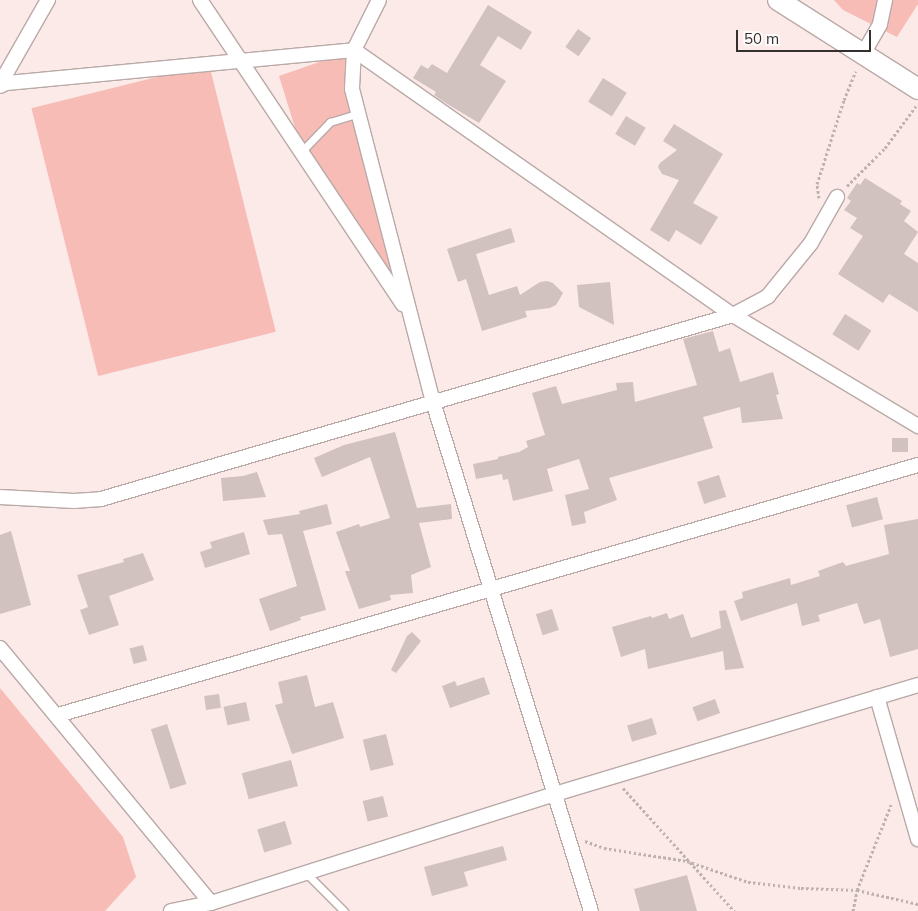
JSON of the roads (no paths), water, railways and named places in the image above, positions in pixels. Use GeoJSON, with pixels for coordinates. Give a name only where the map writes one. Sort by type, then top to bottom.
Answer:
{"type":"FeatureCollection","features":[{"type":"Feature","properties":{"kind":"main road"},"geometry":{"type":"LineString","coordinates":[[778,0],[918,89]]}},
{"type":"Feature","properties":{"kind":"street"},"geometry":{"type":"LineString","coordinates":[[0,85],[48,0]]}},
{"type":"Feature","properties":{"kind":"street"},"geometry":{"type":"LineString","coordinates":[[200,0],[409,313]]}},
{"type":"Feature","properties":{"kind":"street"},"geometry":{"type":"LineString","coordinates":[[379,0],[354,50],[352,88],[433,402],[591,911]]}},
{"type":"Feature","properties":{"kind":"street"},"geometry":{"type":"LineString","coordinates":[[863,54],[880,24],[885,0]]}},
{"type":"Feature","properties":{"kind":"street"},"geometry":{"type":"LineString","coordinates":[[0,85],[354,50],[734,315],[918,426]]}},
{"type":"Feature","properties":{"kind":"street"},"geometry":{"type":"LineString","coordinates":[[0,497],[74,500],[101,499],[734,315],[768,296],[811,243],[837,196]]}},
{"type":"Feature","properties":{"kind":"street"},"geometry":{"type":"LineString","coordinates":[[58,715],[918,465]]}},
{"type":"Feature","properties":{"kind":"street"},"geometry":{"type":"LineString","coordinates":[[0,648],[58,715],[210,903]]}},
{"type":"Feature","properties":{"kind":"street"},"geometry":{"type":"LineString","coordinates":[[171,911],[210,903],[613,776],[918,685]]}},
{"type":"Feature","properties":{"kind":"street"},"geometry":{"type":"LineString","coordinates":[[877,697],[918,839]]}},
{"type":"Feature","properties":{"kind":"lane"},"geometry":{"type":"LineString","coordinates":[[301,152],[330,122],[359,113]]}},
{"type":"Feature","properties":{"kind":"lane"},"geometry":{"type":"LineString","coordinates":[[306,873],[344,911]]}}]}
